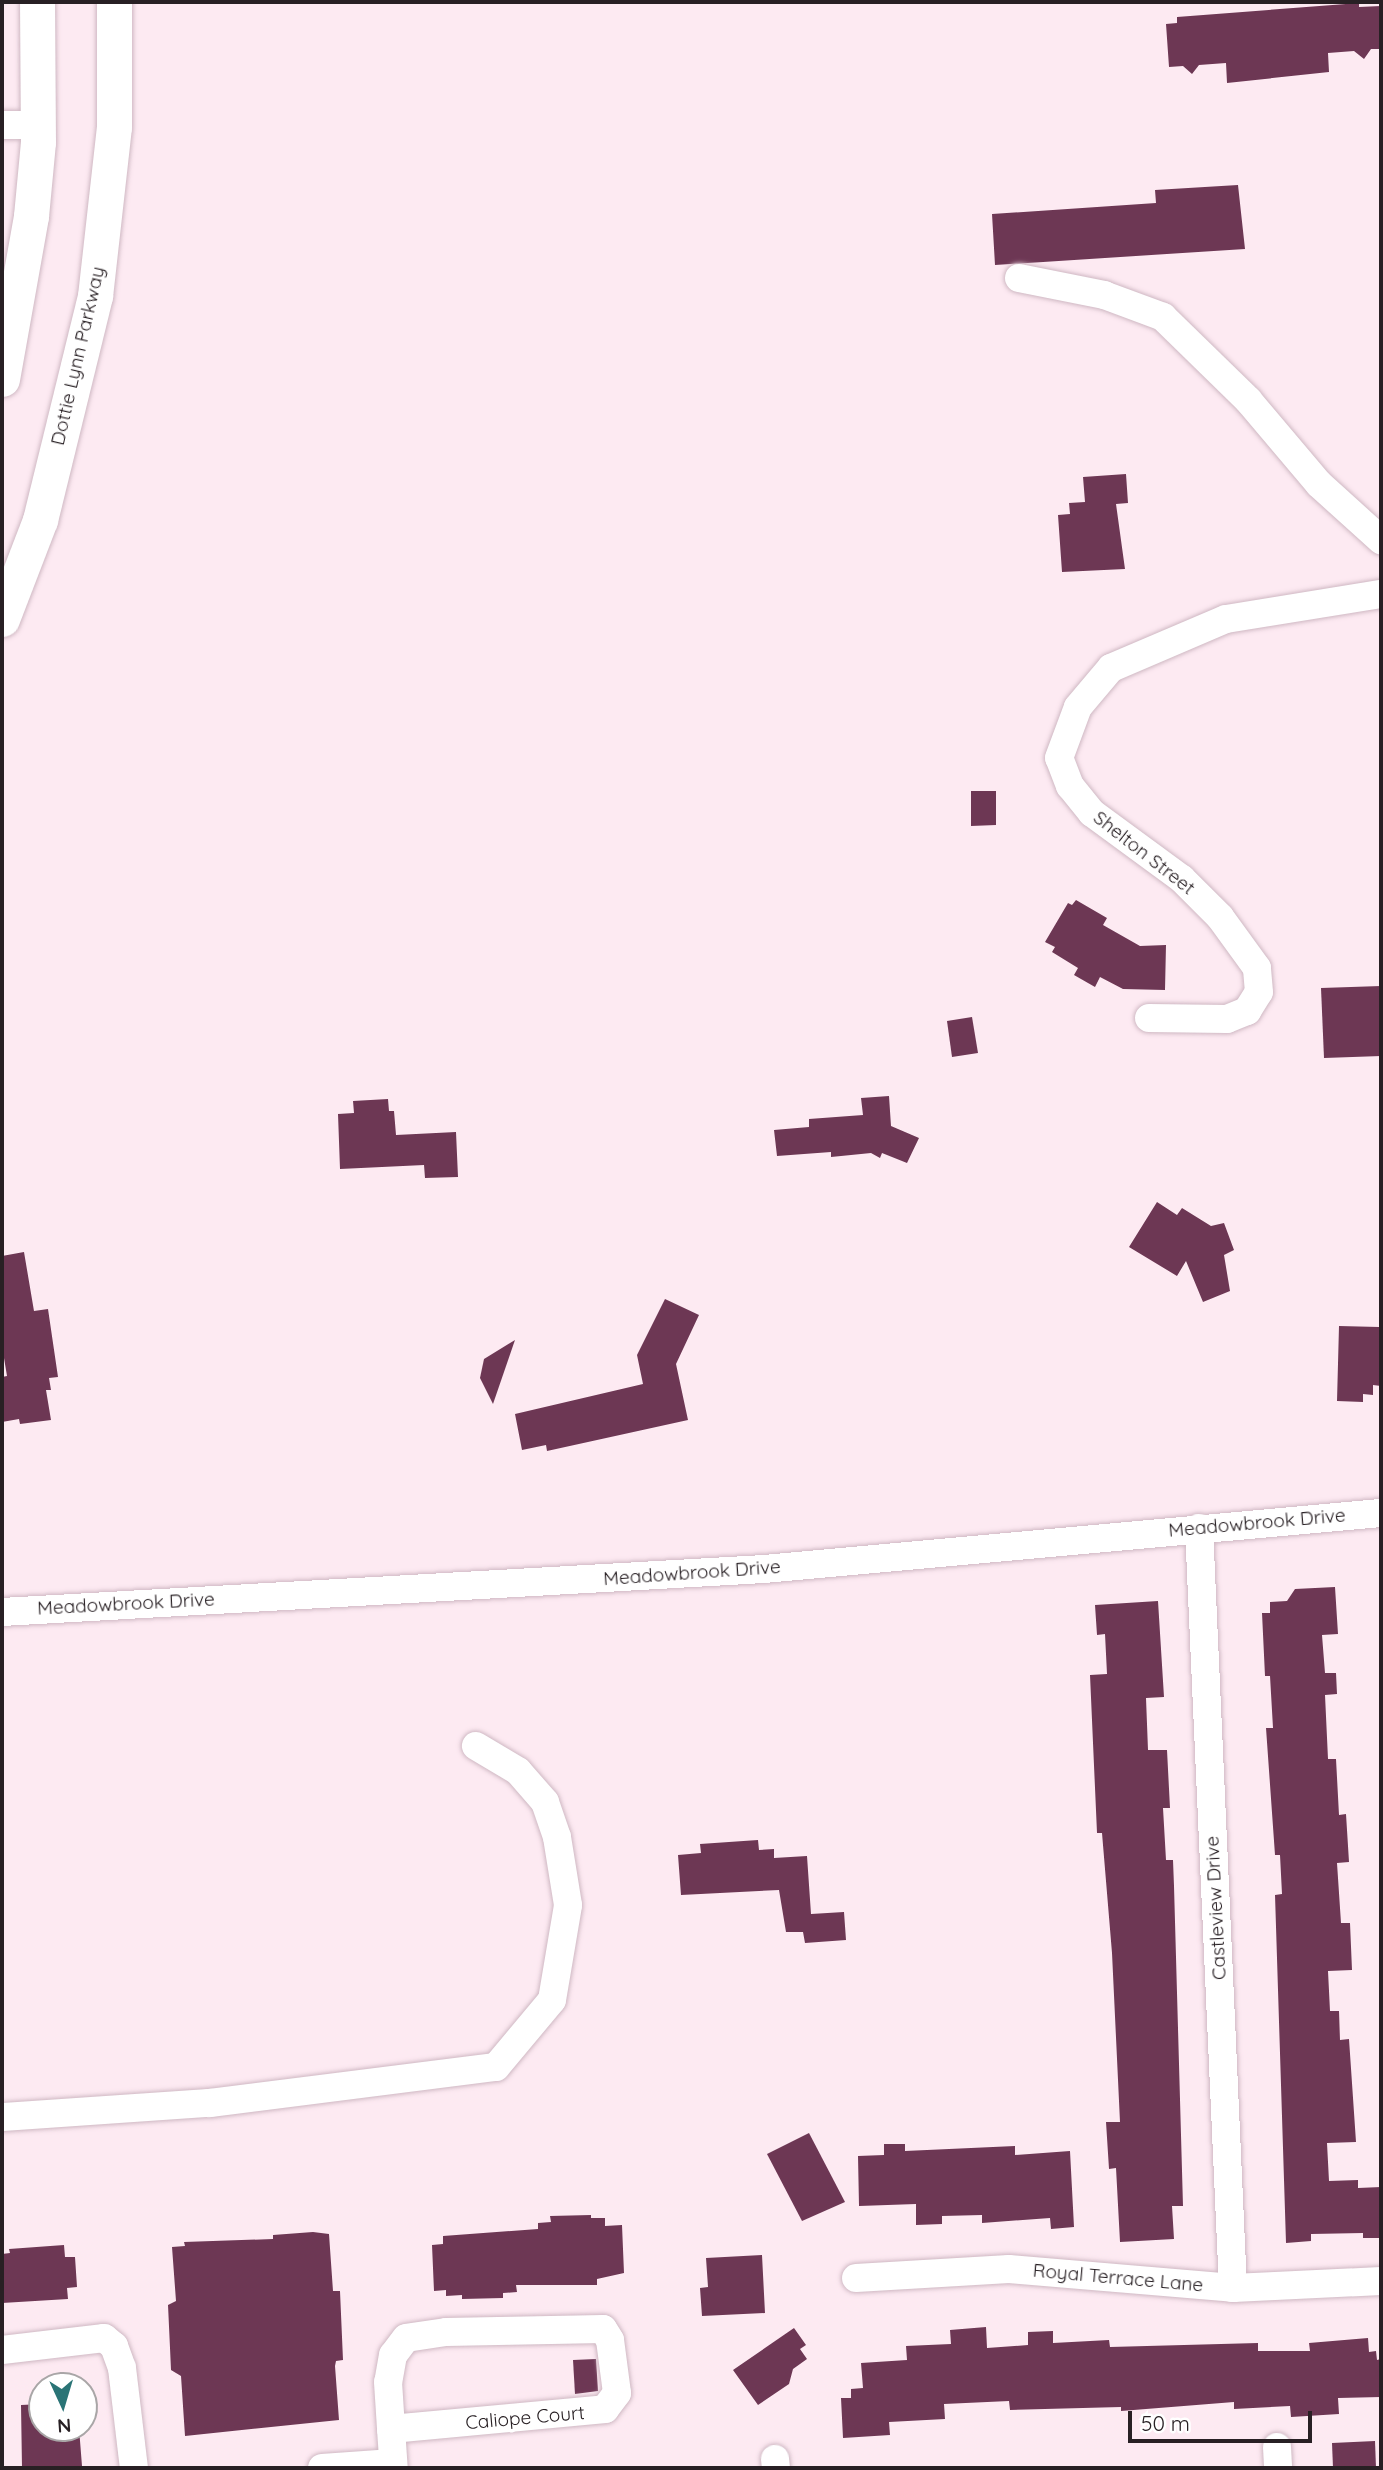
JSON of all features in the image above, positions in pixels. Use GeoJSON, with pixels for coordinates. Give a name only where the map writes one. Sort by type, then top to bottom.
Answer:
{"type":"FeatureCollection","features":[{"type":"Feature","properties":{"kind":"main road"},"geometry":{"type":"LineString","coordinates":[[2,379],[31,216],[38,125],[37,2]]}},
{"type":"Feature","properties":{"kind":"main road","name":"Dottie Lynn Parkway"},"geometry":{"type":"LineString","coordinates":[[2,618],[40,520],[95,296],[114,127],[114,2]]}},
{"type":"Feature","properties":{"kind":"street"},"geometry":{"type":"LineString","coordinates":[[2,125],[38,125]]}},
{"type":"Feature","properties":{"kind":"street"},"geometry":{"type":"LineString","coordinates":[[1019,278],[1104,295],[1163,317],[1248,400],[1319,484],[1381,540]]}},
{"type":"Feature","properties":{"kind":"street","name":"Shelton Street"},"geometry":{"type":"LineString","coordinates":[[1149,1018],[1227,1019],[1247,1011],[1259,992],[1257,968],[1220,917],[1182,879],[1091,813],[1070,786],[1059,758],[1078,708],[1111,668],[1214,623],[1381,594]]}},
{"type":"Feature","properties":{"kind":"street","name":"Meadowbrook Drive"},"geometry":{"type":"LineString","coordinates":[[2,1612],[752,1570],[1381,1513]]}},
{"type":"Feature","properties":{"kind":"street","name":"Castleview Drive"},"geometry":{"type":"LineString","coordinates":[[1199,1528],[1234,2288]]}},
{"type":"Feature","properties":{"kind":"street"},"geometry":{"type":"LineString","coordinates":[[2,2117],[210,2103],[496,2067],[552,2000],[568,1905],[557,1837],[545,1802],[518,1771],[476,1746]]}},
{"type":"Feature","properties":{"kind":"street","name":"Royal Terrace Lane"},"geometry":{"type":"LineString","coordinates":[[856,2278],[1009,2269],[1234,2288],[1381,2281]]}},
{"type":"Feature","properties":{"kind":"street","name":"Caliope Court"},"geometry":{"type":"LineString","coordinates":[[603,2329],[610,2340],[617,2393],[613,2402],[597,2411],[391,2429],[388,2382],[393,2355],[406,2338],[446,2332],[603,2329]]}},
{"type":"Feature","properties":{"kind":"street"},"geometry":{"type":"LineString","coordinates":[[2,2350],[104,2338],[114,2346],[122,2368],[134,2468]]}},
{"type":"Feature","properties":{"kind":"street"},"geometry":{"type":"LineString","coordinates":[[322,2468],[393,2466],[391,2429]]}},
{"type":"Feature","properties":{"kind":"building"},"geometry":{"type":"Polygon","coordinates":[[[1359,3],[1359,7],[1381,6],[1381,49],[1371,49],[1364,59],[1354,51],[1328,53],[1329,72],[1227,83],[1226,63],[1199,65],[1192,74],[1183,66],[1169,67],[1166,24],[1177,23],[1177,17],[1359,3]]]}},
{"type":"Feature","properties":{"kind":"building"},"geometry":{"type":"Polygon","coordinates":[[[1238,185],[1245,249],[995,265],[992,214],[1156,203],[1155,190],[1238,185]]]}},
{"type":"Feature","properties":{"kind":"building"},"geometry":{"type":"Polygon","coordinates":[[[1126,474],[1128,503],[1116,504],[1125,569],[1062,572],[1058,515],[1070,514],[1069,503],[1085,502],[1083,477],[1126,474]]]}},
{"type":"Feature","properties":{"kind":"building"},"geometry":{"type":"Polygon","coordinates":[[[971,791],[996,791],[996,825],[971,826],[971,791]]]}},
{"type":"Feature","properties":{"kind":"building"},"geometry":{"type":"Polygon","coordinates":[[[1076,900],[1107,918],[1103,925],[1140,946],[1166,945],[1165,990],[1123,989],[1100,977],[1095,987],[1074,975],[1078,968],[1052,952],[1055,947],[1045,942],[1068,903],[1072,905],[1076,900]]]}},
{"type":"Feature","properties":{"kind":"building"},"geometry":{"type":"Polygon","coordinates":[[[1381,986],[1381,1056],[1324,1058],[1321,988],[1381,986]]]}},
{"type":"Feature","properties":{"kind":"building"},"geometry":{"type":"Polygon","coordinates":[[[972,1017],[978,1053],[952,1057],[947,1021],[972,1017]]]}},
{"type":"Feature","properties":{"kind":"building"},"geometry":{"type":"Polygon","coordinates":[[[889,1096],[891,1126],[919,1138],[907,1163],[882,1153],[880,1158],[871,1153],[831,1157],[831,1152],[777,1156],[774,1130],[809,1127],[809,1119],[863,1115],[861,1098],[889,1096]]]}},
{"type":"Feature","properties":{"kind":"building"},"geometry":{"type":"Polygon","coordinates":[[[388,1099],[389,1111],[394,1111],[396,1135],[456,1132],[458,1177],[425,1178],[424,1165],[340,1169],[338,1114],[354,1113],[353,1101],[388,1099]]]}},
{"type":"Feature","properties":{"kind":"building"},"geometry":{"type":"Polygon","coordinates":[[[1157,1202],[1177,1215],[1182,1208],[1211,1226],[1224,1223],[1234,1250],[1224,1255],[1230,1291],[1203,1302],[1186,1261],[1177,1276],[1129,1247],[1157,1202]]]}},
{"type":"Feature","properties":{"kind":"building"},"geometry":{"type":"Polygon","coordinates":[[[24,1252],[34,1311],[48,1309],[58,1377],[49,1378],[51,1390],[46,1390],[51,1420],[20,1424],[19,1419],[2,1422],[2,1377],[7,1376],[2,1346],[2,1256],[24,1252]]]}},
{"type":"Feature","properties":{"kind":"building"},"geometry":{"type":"Polygon","coordinates":[[[665,1299],[699,1315],[676,1364],[688,1420],[547,1451],[546,1445],[522,1450],[515,1414],[643,1384],[637,1355],[665,1299]]]}},
{"type":"Feature","properties":{"kind":"building"},"geometry":{"type":"Polygon","coordinates":[[[1339,1326],[1379,1327],[1381,1386],[1373,1385],[1373,1395],[1363,1394],[1363,1402],[1337,1401],[1339,1326]]]}},
{"type":"Feature","properties":{"kind":"building"},"geometry":{"type":"Polygon","coordinates":[[[515,1340],[493,1404],[480,1378],[484,1359],[515,1340]]]}},
{"type":"Feature","properties":{"kind":"building"},"geometry":{"type":"Polygon","coordinates":[[[1335,1587],[1338,1634],[1322,1635],[1325,1673],[1336,1673],[1337,1694],[1325,1695],[1328,1759],[1336,1759],[1339,1815],[1346,1814],[1349,1862],[1337,1863],[1341,1923],[1350,1923],[1352,1970],[1328,1971],[1330,2011],[1339,2011],[1340,2040],[1349,2039],[1356,2142],[1327,2143],[1329,2181],[1358,2180],[1358,2188],[1381,2187],[1381,2238],[1363,2238],[1363,2233],[1311,2234],[1311,2241],[1286,2243],[1275,1895],[1282,1894],[1280,1855],[1275,1855],[1266,1728],[1273,1728],[1270,1676],[1265,1676],[1262,1613],[1270,1613],[1270,1602],[1287,1601],[1295,1589],[1335,1587]]]}},
{"type":"Feature","properties":{"kind":"building"},"geometry":{"type":"Polygon","coordinates":[[[1158,1601],[1164,1697],[1146,1698],[1148,1750],[1167,1750],[1170,1808],[1163,1808],[1166,1860],[1173,1860],[1183,2206],[1172,2206],[1174,2239],[1120,2242],[1116,2168],[1109,2169],[1106,2122],[1120,2122],[1112,1953],[1102,1833],[1097,1833],[1090,1675],[1107,1674],[1105,1634],[1097,1635],[1095,1605],[1158,1601]]]}},
{"type":"Feature","properties":{"kind":"building"},"geometry":{"type":"Polygon","coordinates":[[[758,1840],[759,1850],[774,1849],[774,1858],[807,1856],[811,1914],[844,1912],[846,1940],[805,1943],[803,1932],[786,1932],[779,1890],[681,1895],[678,1855],[701,1853],[700,1844],[758,1840]]]}},
{"type":"Feature","properties":{"kind":"building"},"geometry":{"type":"Polygon","coordinates":[[[809,2133],[845,2202],[802,2221],[767,2154],[809,2133]]]}},
{"type":"Feature","properties":{"kind":"building"},"geometry":{"type":"Polygon","coordinates":[[[884,2144],[905,2144],[905,2151],[1015,2146],[1015,2155],[1070,2151],[1074,2227],[1051,2229],[1050,2218],[982,2223],[982,2215],[942,2216],[942,2224],[916,2225],[916,2204],[859,2206],[858,2156],[884,2155],[884,2144]]]}},
{"type":"Feature","properties":{"kind":"building"},"geometry":{"type":"Polygon","coordinates":[[[591,2215],[591,2218],[605,2218],[605,2226],[622,2225],[624,2273],[597,2279],[597,2285],[516,2285],[517,2292],[503,2293],[503,2298],[462,2299],[462,2295],[446,2296],[446,2290],[434,2291],[432,2245],[443,2244],[443,2236],[538,2229],[538,2223],[551,2222],[550,2216],[591,2215]]]}},
{"type":"Feature","properties":{"kind":"building"},"geometry":{"type":"Polygon","coordinates":[[[313,2232],[329,2234],[333,2291],[340,2291],[343,2360],[336,2361],[335,2366],[339,2420],[185,2436],[181,2376],[171,2370],[168,2305],[176,2301],[172,2247],[185,2246],[184,2242],[273,2239],[273,2235],[313,2232]]]}},
{"type":"Feature","properties":{"kind":"building"},"geometry":{"type":"Polygon","coordinates":[[[64,2245],[65,2257],[75,2257],[77,2287],[67,2288],[68,2299],[2,2303],[2,2254],[10,2253],[9,2249],[64,2245]]]}},
{"type":"Feature","properties":{"kind":"building"},"geometry":{"type":"Polygon","coordinates":[[[762,2255],[765,2313],[702,2316],[700,2288],[708,2287],[706,2258],[762,2255]]]}},
{"type":"Feature","properties":{"kind":"building"},"geometry":{"type":"Polygon","coordinates":[[[986,2327],[987,2348],[1028,2345],[1028,2332],[1053,2331],[1053,2343],[1109,2340],[1110,2347],[1258,2343],[1258,2351],[1310,2351],[1309,2343],[1368,2338],[1369,2352],[1376,2351],[1377,2360],[1381,2359],[1381,2397],[1338,2398],[1339,2414],[1291,2417],[1290,2406],[1234,2409],[1234,2402],[1121,2411],[1121,2407],[1010,2410],[1009,2401],[944,2404],[945,2419],[889,2422],[890,2435],[843,2438],[841,2398],[851,2398],[851,2389],[863,2388],[861,2363],[907,2360],[906,2346],[951,2344],[950,2330],[986,2327]]]}},
{"type":"Feature","properties":{"kind":"building"},"geometry":{"type":"Polygon","coordinates":[[[794,2328],[806,2345],[800,2349],[807,2359],[793,2369],[789,2384],[758,2405],[733,2370],[794,2328]]]}},
{"type":"Feature","properties":{"kind":"building"},"geometry":{"type":"Polygon","coordinates":[[[596,2359],[598,2391],[575,2394],[573,2360],[596,2359]]]}},
{"type":"Feature","properties":{"kind":"building"},"geometry":{"type":"Polygon","coordinates":[[[21,2405],[28,2405],[28,2442],[80,2442],[82,2466],[22,2468],[21,2405]]]}},
{"type":"Feature","properties":{"kind":"building"},"geometry":{"type":"Polygon","coordinates":[[[1375,2441],[1376,2468],[1333,2468],[1332,2443],[1375,2441]]]}}]}
